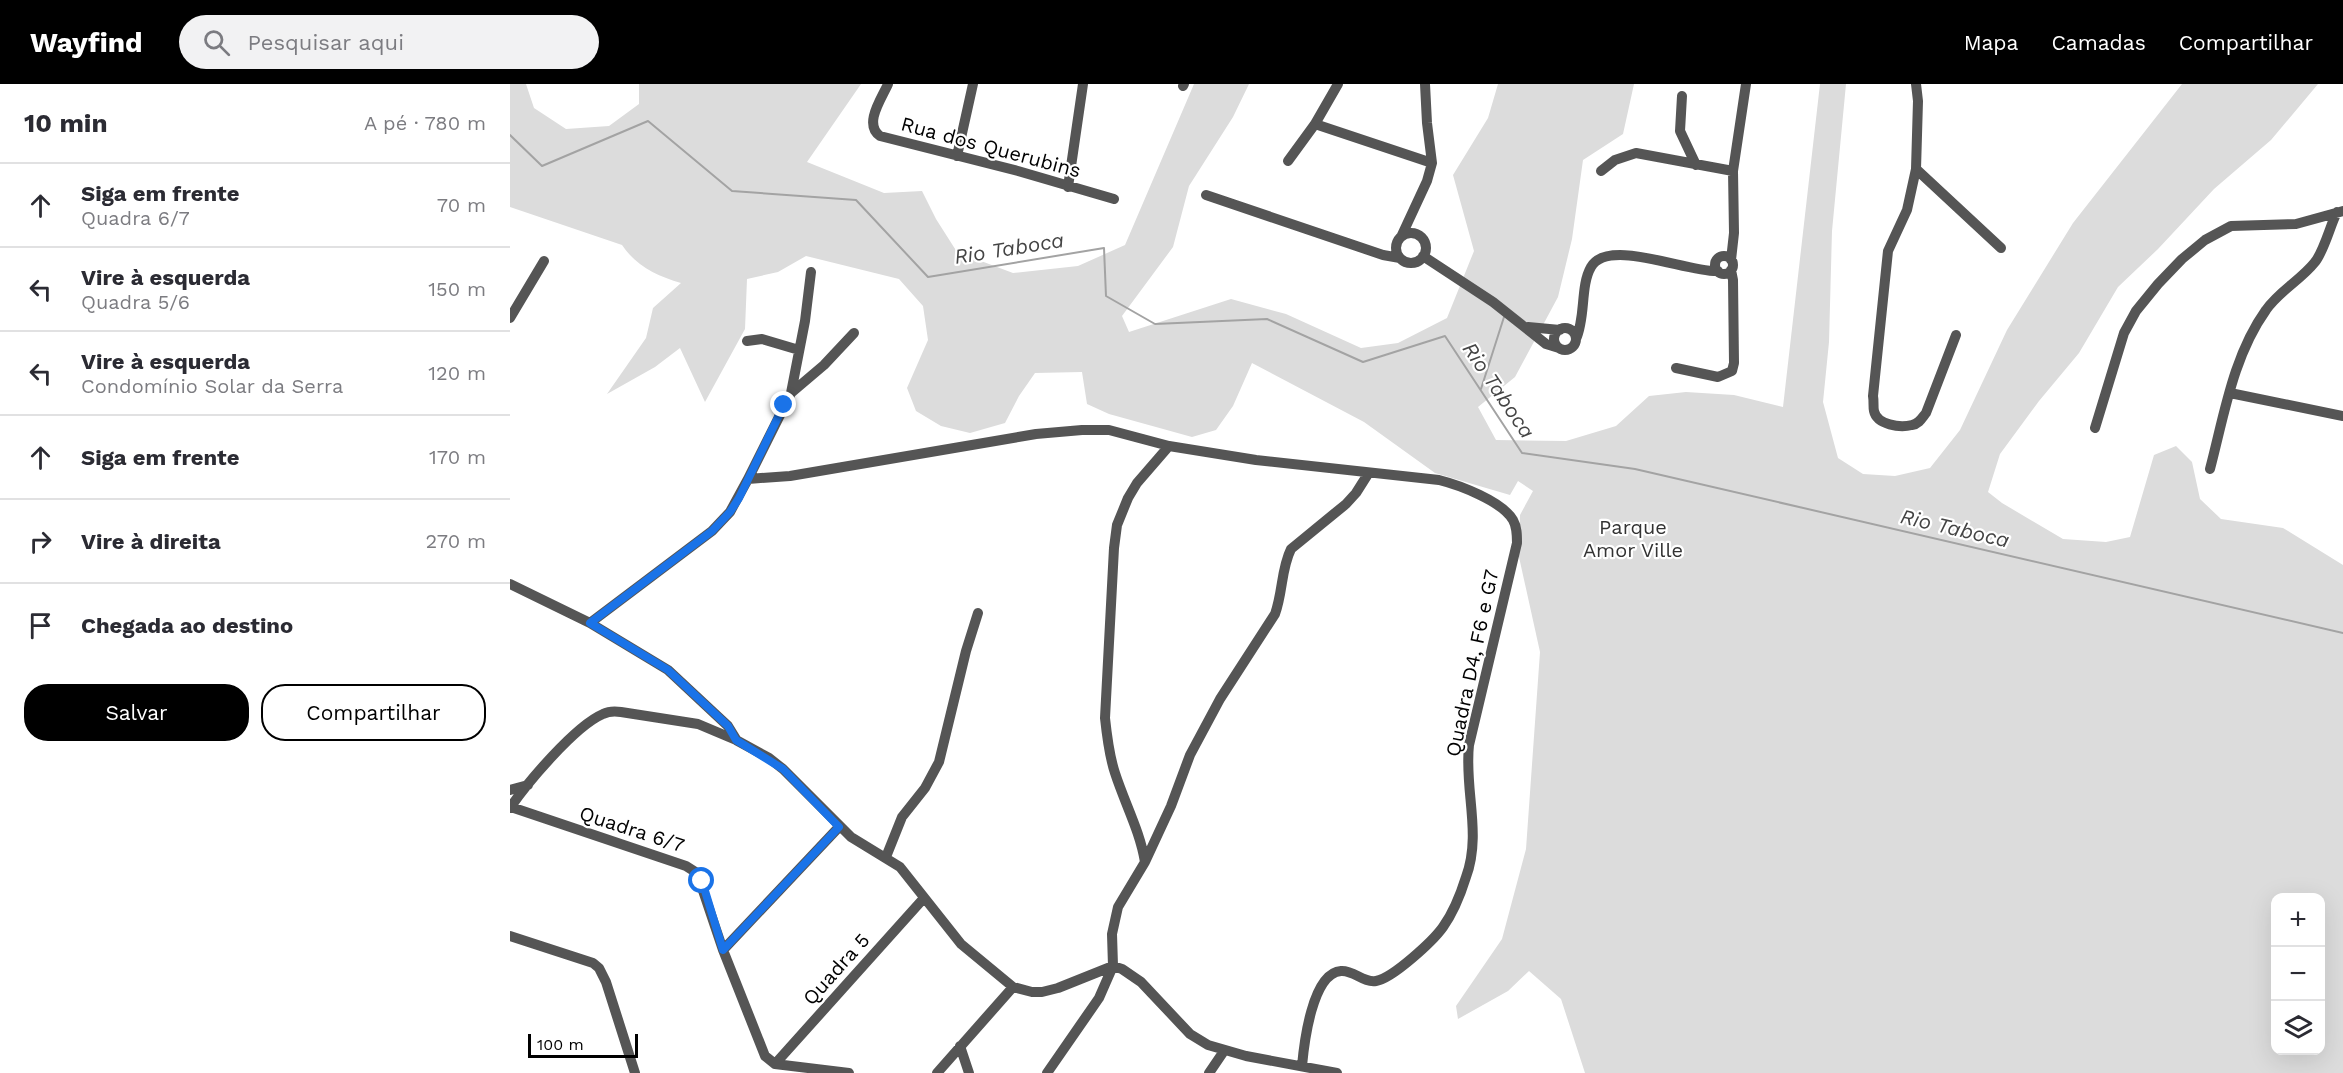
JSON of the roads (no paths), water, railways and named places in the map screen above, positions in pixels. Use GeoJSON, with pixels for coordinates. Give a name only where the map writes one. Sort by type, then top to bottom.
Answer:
{"type":"FeatureCollection","features":[{"type":"Feature","properties":{"kind":"street","name":"Rua dos Querubins"},"geometry":{"type":"LineString","coordinates":[[888,84],[872,120],[875,133],[903,143],[1114,199]]}},
{"type":"Feature","properties":{"kind":"street"},"geometry":{"type":"LineString","coordinates":[[957,156],[973,84]]}},
{"type":"Feature","properties":{"kind":"street"},"geometry":{"type":"LineString","coordinates":[[1068,187],[1083,84]]}},
{"type":"Feature","properties":{"kind":"street"},"geometry":{"type":"LineString","coordinates":[[1288,161],[1315,124],[1338,84]]}},
{"type":"Feature","properties":{"kind":"street"},"geometry":{"type":"LineString","coordinates":[[1400,258],[1398,241],[1428,181],[1432,163],[1425,84]]}},
{"type":"Feature","properties":{"kind":"street"},"geometry":{"type":"LineString","coordinates":[[1676,368],[1718,377],[1732,371],[1734,363],[1733,285],[1723,265],[1734,233],[1733,171],[1746,84]]}},
{"type":"Feature","properties":{"kind":"street"},"geometry":{"type":"LineString","coordinates":[[1916,84],[1918,101],[1916,169],[1907,210],[1892,239],[1885,267],[1874,396],[1874,411],[1877,417],[1891,425],[1912,425],[1920,421],[1926,413],[1956,335]]}},
{"type":"Feature","properties":{"kind":"street"},"geometry":{"type":"LineString","coordinates":[[1682,96],[1680,131],[1696,165]]}},
{"type":"Feature","properties":{"kind":"street"},"geometry":{"type":"LineString","coordinates":[[1315,124],[1432,163]]}},
{"type":"Feature","properties":{"kind":"street"},"geometry":{"type":"LineString","coordinates":[[1601,171],[1615,160],[1636,153],[1649,153],[1696,165],[1733,171]]}},
{"type":"Feature","properties":{"kind":"street"},"geometry":{"type":"LineString","coordinates":[[1916,169],[2001,248]]}},
{"type":"Feature","properties":{"kind":"street"},"geometry":{"type":"LineString","coordinates":[[1206,195],[1412,263],[1423,256],[1426,247],[1424,241],[1413,233],[1409,216]]}},
{"type":"Feature","properties":{"kind":"street"},"geometry":{"type":"LineString","coordinates":[[2210,469],[2242,356],[2266,310],[2314,263],[2340,211]]}},
{"type":"Feature","properties":{"kind":"street"},"geometry":{"type":"LineString","coordinates":[[2096,428],[2115,356],[2124,333],[2136,311],[2182,260],[2205,240],[2231,226],[2296,224],[2340,211]]}},
{"type":"Feature","properties":{"kind":"street"},"geometry":{"type":"LineString","coordinates":[[1383,255],[1398,241],[1413,233]]}},
{"type":"Feature","properties":{"kind":"street"},"geometry":{"type":"LineString","coordinates":[[1423,256],[1527,327],[1546,344],[1566,350],[1572,348],[1580,328],[1590,268],[1597,259],[1617,254],[1706,271],[1723,265]]}},
{"type":"Feature","properties":{"kind":"street"},"geometry":{"type":"LineString","coordinates":[[510,318],[544,261]]}},
{"type":"Feature","properties":{"kind":"street"},"geometry":{"type":"LineString","coordinates":[[590,623],[712,531],[730,512],[791,393],[811,272]]}},
{"type":"Feature","properties":{"kind":"street"},"geometry":{"type":"LineString","coordinates":[[1559,348],[1555,339],[1584,306]]}},
{"type":"Feature","properties":{"kind":"street"},"geometry":{"type":"LineString","coordinates":[[1527,327],[1563,330],[1574,333],[1576,339]]}},
{"type":"Feature","properties":{"kind":"street"},"geometry":{"type":"LineString","coordinates":[[791,393],[824,365],[854,333]]}},
{"type":"Feature","properties":{"kind":"street"},"geometry":{"type":"LineString","coordinates":[[747,340],[762,339],[799,350]]}},
{"type":"Feature","properties":{"kind":"street"},"geometry":{"type":"LineString","coordinates":[[2230,393],[2343,417]]}},
{"type":"Feature","properties":{"kind":"street"},"geometry":{"type":"LineString","coordinates":[[748,479],[790,476],[1036,434],[1082,430],[1109,430],[1169,446],[1368,474],[1346,504],[1291,549],[1286,560],[1280,602],[1275,614],[1220,699],[1190,756],[1171,806],[1145,862],[1118,907],[1112,934],[1113,966],[1100,998],[1047,1073]]}},
{"type":"Feature","properties":{"kind":"street"},"geometry":{"type":"LineString","coordinates":[[1145,862],[1141,839],[1115,774],[1105,718],[1113,567],[1117,525],[1128,498],[1137,483],[1169,446]]}},
{"type":"Feature","properties":{"kind":"street","name":"Quadra D4, F6 e G7"},"geometry":{"type":"LineString","coordinates":[[1302,1066],[1311,1009],[1326,979],[1332,974],[1345,971],[1361,978],[1377,981],[1394,971],[1428,943],[1443,927],[1467,875],[1473,834],[1467,764],[1468,745],[1517,543],[1515,523],[1507,513],[1458,485],[1439,480],[1368,474]]}},
{"type":"Feature","properties":{"kind":"street"},"geometry":{"type":"LineString","coordinates":[[510,584],[590,623],[668,670],[728,726],[736,740]]}},
{"type":"Feature","properties":{"kind":"street"},"geometry":{"type":"LineString","coordinates":[[886,857],[903,817],[925,788],[939,762],[966,651],[978,613]]}},
{"type":"Feature","properties":{"kind":"street"},"geometry":{"type":"LineString","coordinates":[[510,808],[551,758],[596,717],[609,711],[644,714],[698,724],[736,740],[783,769],[839,827],[861,844],[900,867],[961,944],[1013,987],[1042,992],[1113,966],[1131,973],[1190,1034],[1224,1051],[1337,1073]]}},
{"type":"Feature","properties":{"kind":"street"},"geometry":{"type":"LineString","coordinates":[[510,790],[528,784]]}},
{"type":"Feature","properties":{"kind":"street","name":"Quadra 6/7"},"geometry":{"type":"LineString","coordinates":[[510,808],[686,866],[698,873],[723,950]]}},
{"type":"Feature","properties":{"kind":"street"},"geometry":{"type":"LineString","coordinates":[[839,827],[723,950],[765,1056],[775,1064],[849,1073]]}},
{"type":"Feature","properties":{"kind":"street","name":"Quadra 5"},"geometry":{"type":"LineString","coordinates":[[775,1064],[924,898]]}},
{"type":"Feature","properties":{"kind":"street"},"geometry":{"type":"LineString","coordinates":[[510,936],[593,963],[599,968],[606,982],[635,1073]]}},
{"type":"Feature","properties":{"kind":"street"},"geometry":{"type":"LineString","coordinates":[[937,1073],[1013,987]]}},
{"type":"Feature","properties":{"kind":"street"},"geometry":{"type":"LineString","coordinates":[[960,1046],[969,1073]]}},
{"type":"Feature","properties":{"kind":"street"},"geometry":{"type":"LineString","coordinates":[[1209,1073],[1224,1051]]}},
{"type":"Feature","properties":{"kind":"waterway","name":"Rio Taboca"},"geometry":{"type":"LineString","coordinates":[[510,135],[542,166],[648,121],[732,191],[856,200],[928,277],[1104,248],[1106,296],[1155,324],[1267,319],[1363,362],[1445,336],[1522,453],[1635,469],[2343,633]]}},
{"type":"Feature","properties":{"kind":"waterway"},"geometry":{"type":"LineString","coordinates":[[1481,389],[1504,317]]}},
{"type":"Feature","properties":{"kind":"park label","name":"Parque Amor Ville"},"geometry":{"type":"Point","coordinates":[1633,538]}}]}
